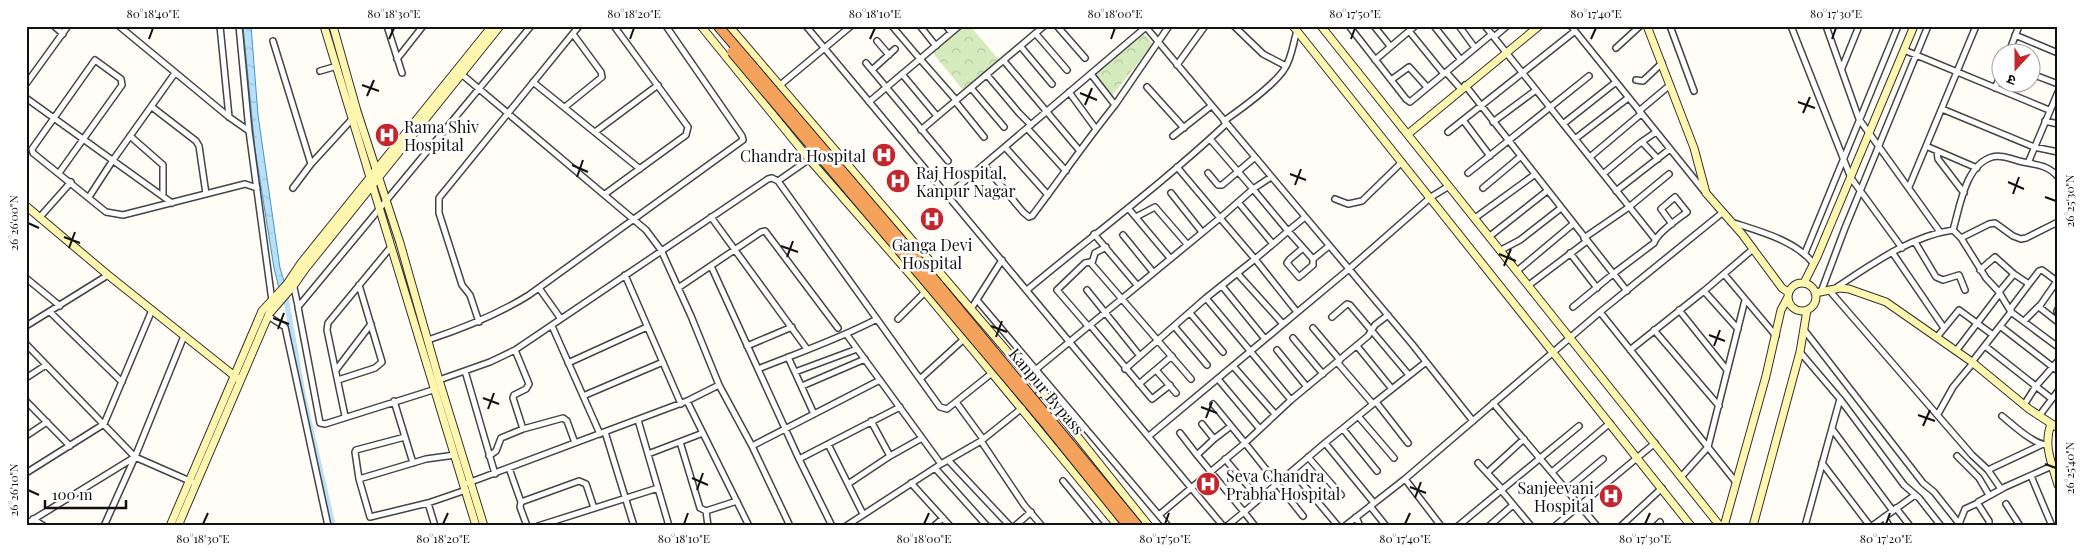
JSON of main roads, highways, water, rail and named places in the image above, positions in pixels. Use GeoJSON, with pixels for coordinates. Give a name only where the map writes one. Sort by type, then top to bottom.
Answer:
{"type":"FeatureCollection","features":[{"type":"Feature","properties":{"kind":"highway","name":"Kanpur Bypass"},"geometry":{"type":"LineString","coordinates":[[710,26],[1035,411],[1128,526]]}},
{"type":"Feature","properties":{"kind":"highway","name":"Kanpur Bypass"},"geometry":{"type":"LineString","coordinates":[[718,26],[925,268],[1138,526]]}},
{"type":"Feature","properties":{"kind":"water"},"geometry":{"type":"Polygon","coordinates":[[[243,26],[251,26],[258,115],[280,268],[284,281],[279,288],[274,268],[255,149],[243,26]]]}},
{"type":"Feature","properties":{"kind":"waterway"},"geometry":{"type":"LineString","coordinates":[[285,293],[303,395],[333,526]]}},
{"type":"Feature","properties":{"kind":"place","name":"Rama Shiv Hospital"},"geometry":{"type":"Point","coordinates":[387,135]}},
{"type":"Feature","properties":{"kind":"place","name":"Chandra Hospital"},"geometry":{"type":"Point","coordinates":[884,155]}},
{"type":"Feature","properties":{"kind":"place","name":"Raj Hospital, Kanpur Nagar"},"geometry":{"type":"Point","coordinates":[898,181]}},
{"type":"Feature","properties":{"kind":"place","name":"Ganga Devi Hospital"},"geometry":{"type":"Point","coordinates":[932,219]}},
{"type":"Feature","properties":{"kind":"place","name":"Seva Chandra Prabha Hospital"},"geometry":{"type":"Point","coordinates":[1208,484]}},
{"type":"Feature","properties":{"kind":"place","name":"Sanjeevani Hospital"},"geometry":{"type":"Point","coordinates":[1611,496]}}]}
